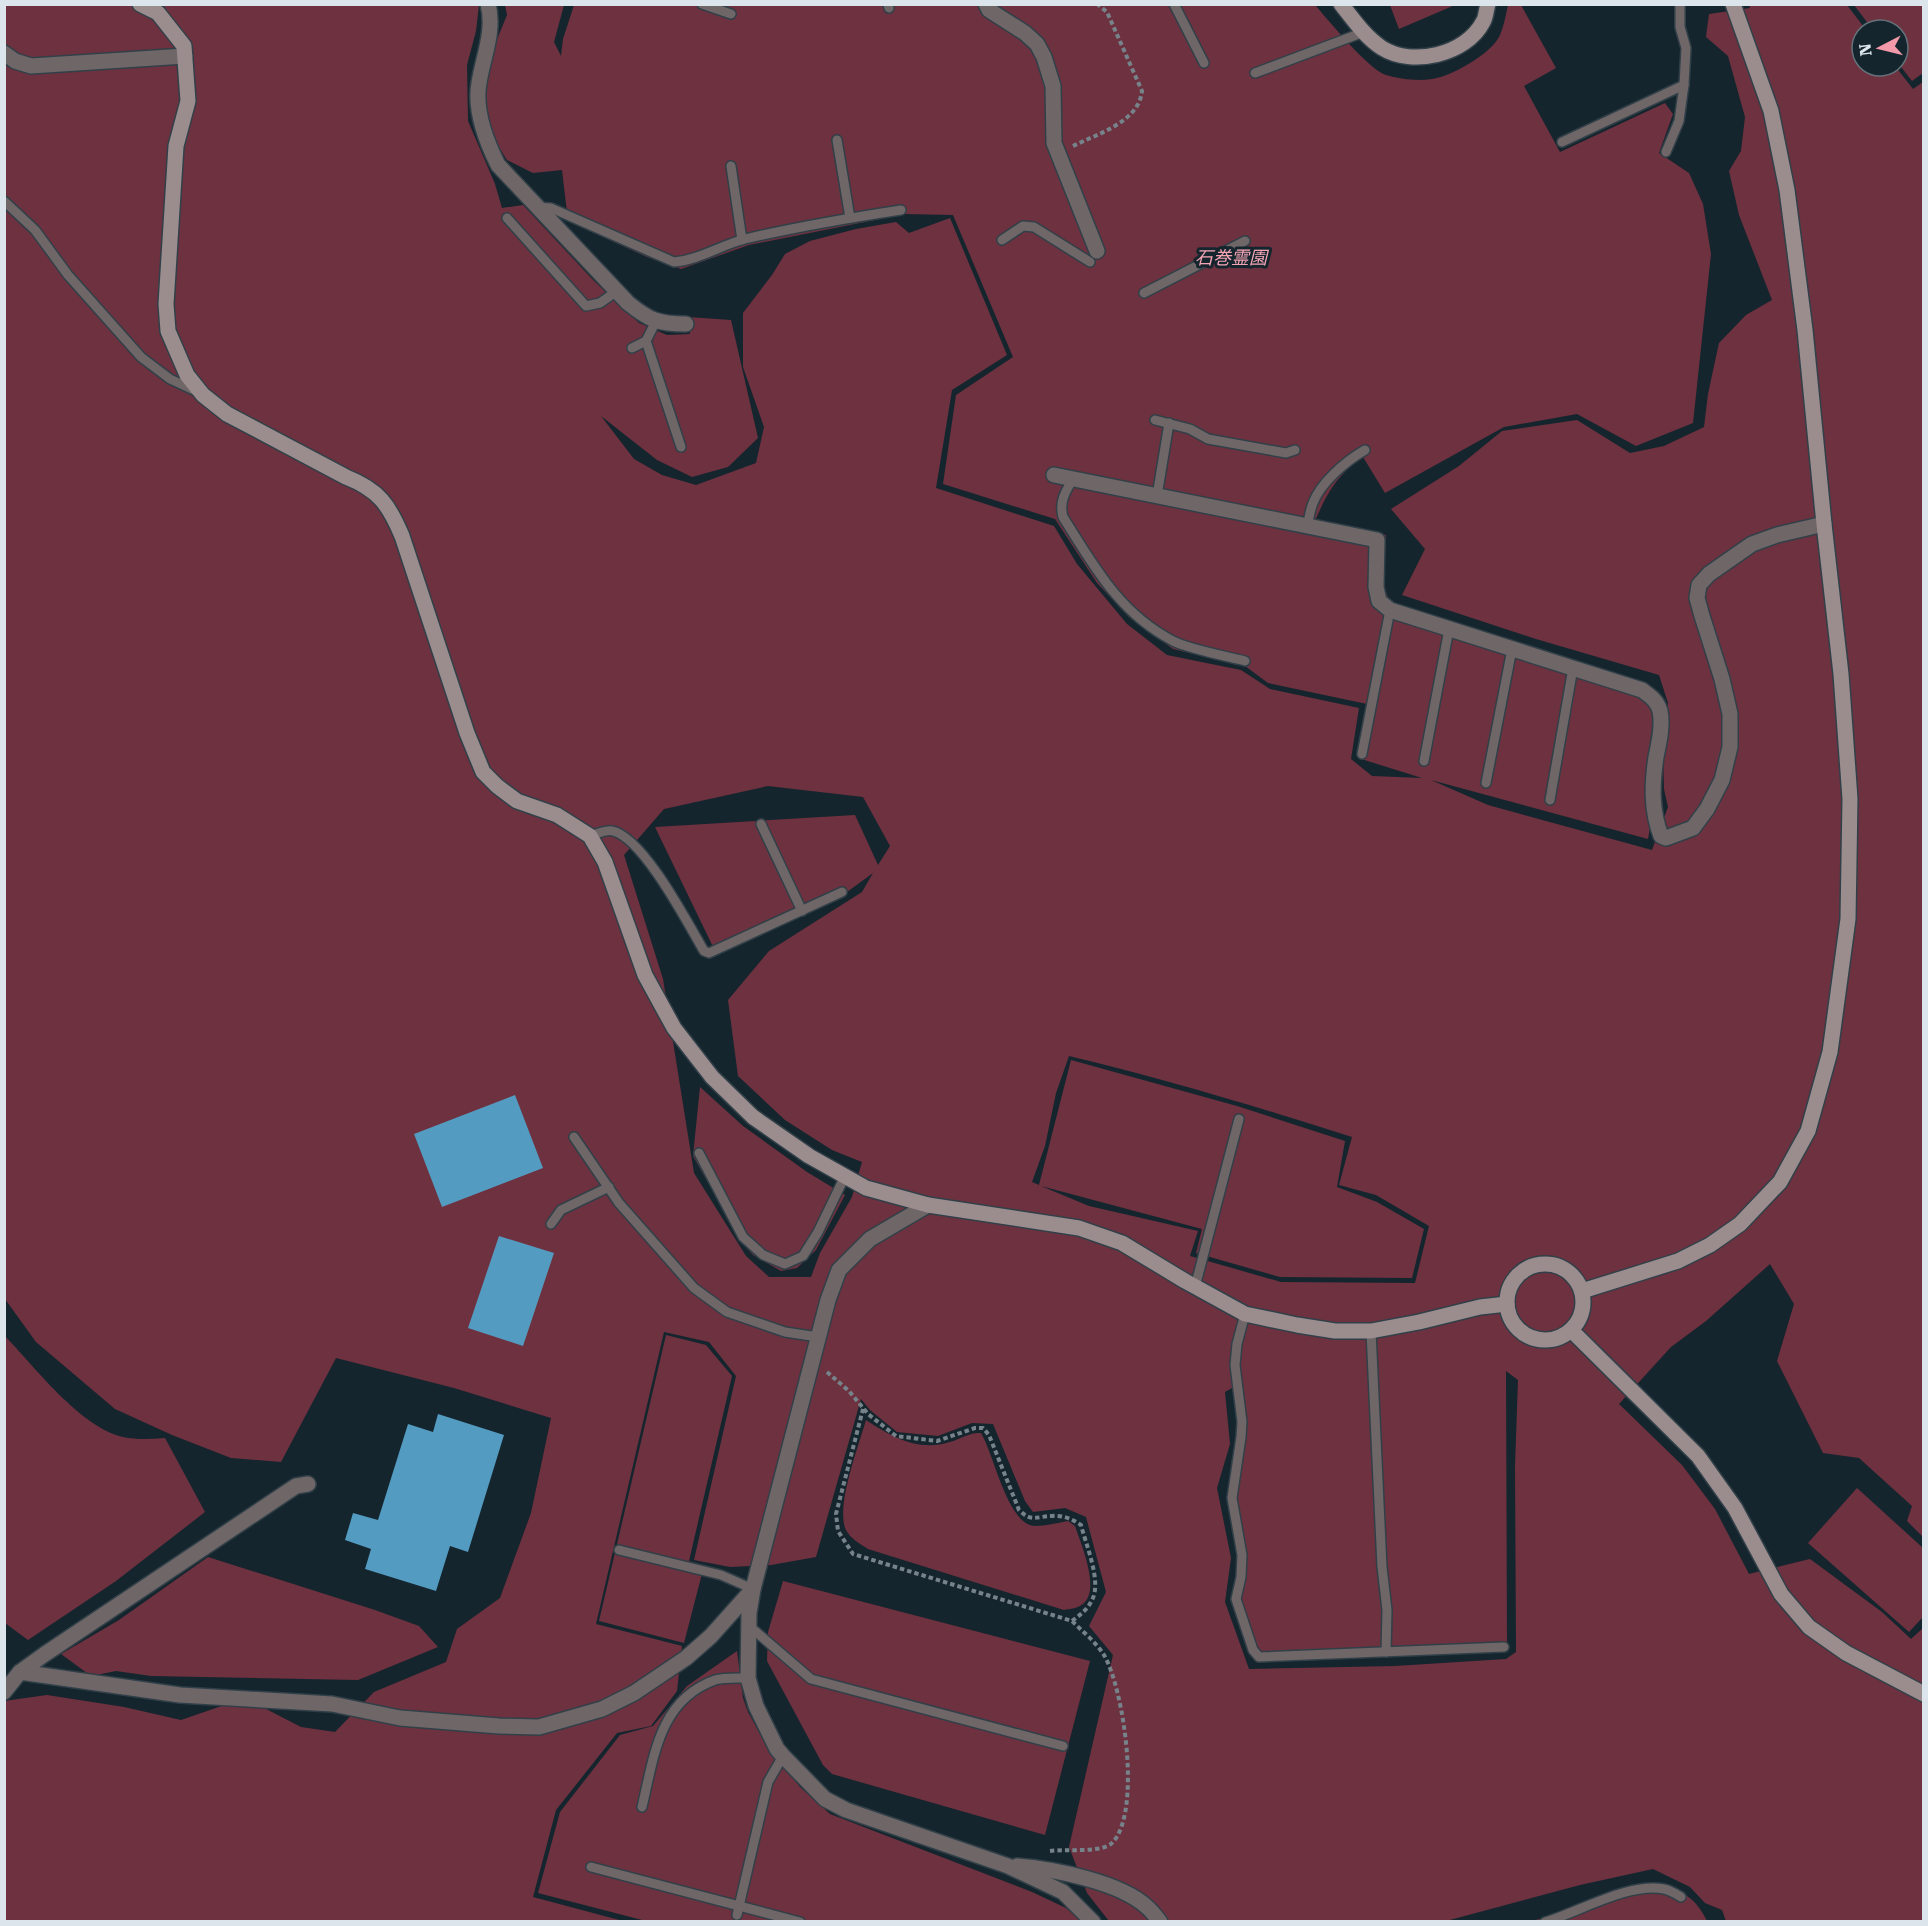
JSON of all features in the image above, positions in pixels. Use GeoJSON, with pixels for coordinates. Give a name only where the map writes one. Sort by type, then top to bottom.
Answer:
{"type":"FeatureCollection","features":[{"type":"Feature","properties":{"kind":"street"},"geometry":{"type":"LineString","coordinates":[[140,4],[158,13],[184,46],[188,101],[176,146],[166,304],[168,331],[187,375],[202,395],[227,414],[363,483],[379,495],[392,512],[467,733],[483,772],[517,801],[557,815],[591,836],[605,862],[645,975],[674,1028],[712,1077],[753,1117],[808,1156],[866,1188],[928,1205],[1079,1228],[1122,1243],[1245,1314],[1335,1331],[1371,1331],[1480,1307],[1507,1304]]}},
{"type":"Feature","properties":{"kind":"street"},"geometry":{"type":"LineString","coordinates":[[488,4],[491,16],[489,40],[478,86],[480,110],[488,145],[498,165],[617,291],[640,312],[665,324],[686,324]]}},
{"type":"Feature","properties":{"kind":"street"},"geometry":{"type":"LineString","coordinates":[[986,4],[989,10],[1025,33],[1037,44],[1044,57],[1053,86],[1054,143],[1093,257]]}},
{"type":"Feature","properties":{"kind":"street"},"geometry":{"type":"LineString","coordinates":[[1341,4],[1364,32],[1382,48],[1408,57],[1438,54],[1467,42],[1484,22],[1488,4]]}},
{"type":"Feature","properties":{"kind":"street"},"geometry":{"type":"LineString","coordinates":[[1582,1292],[1678,1261],[1710,1245],[1740,1224],[1780,1182],[1808,1131],[1830,1052],[1848,919],[1850,799],[1841,674],[1805,330],[1787,190],[1772,111],[1733,4]]}},
{"type":"Feature","properties":{"kind":"street"},"geometry":{"type":"LineString","coordinates":[[4,53],[15,61],[31,66],[184,56]]}},
{"type":"Feature","properties":{"kind":"street"},"geometry":{"type":"LineString","coordinates":[[1054,476],[1377,540],[1376,587],[1379,601],[1390,610],[1642,690],[1654,698],[1660,711],[1661,725],[1652,796],[1656,823],[1661,836],[1666,838],[1693,828],[1707,809],[1722,780],[1730,747],[1730,714],[1722,679],[1701,616],[1697,598],[1699,585],[1708,574],[1752,544],[1777,534],[1824,524]]}},
{"type":"Feature","properties":{"kind":"street"},"geometry":{"type":"LineString","coordinates":[[928,1205],[870,1239],[839,1270],[818,1337],[753,1589],[748,1625],[748,1678],[756,1706],[783,1756],[825,1799],[846,1810],[1008,1866],[1063,1892],[1093,1922]]}},
{"type":"Feature","properties":{"kind":"street"},"geometry":{"type":"LineString","coordinates":[[1545,1264],[1557,1266],[1568,1272],[1582,1292],[1582,1312],[1578,1322],[1571,1330],[1552,1340],[1531,1338],[1521,1332],[1509,1315],[1507,1304],[1508,1292],[1522,1272],[1533,1266],[1545,1264]]}},
{"type":"Feature","properties":{"kind":"street"},"geometry":{"type":"LineString","coordinates":[[1571,1330],[1698,1456],[1736,1508],[1781,1594],[1809,1627],[1846,1653],[1923,1694]]}},
{"type":"Feature","properties":{"kind":"street"},"geometry":{"type":"LineString","coordinates":[[4,1692],[20,1672],[45,1654],[296,1486],[308,1484]]}},
{"type":"Feature","properties":{"kind":"street"},"geometry":{"type":"LineString","coordinates":[[20,1672],[180,1695],[332,1704],[400,1718],[499,1726],[539,1726],[602,1709],[634,1692],[686,1658],[711,1636],[753,1589]]}},
{"type":"Feature","properties":{"kind":"street"},"geometry":{"type":"LineString","coordinates":[[1008,1866],[1030,1867],[1069,1874],[1105,1884],[1146,1906],[1160,1922]]}},
{"type":"Feature","properties":{"kind":"lane"},"geometry":{"type":"LineString","coordinates":[[1174,4],[1204,63]]}},
{"type":"Feature","properties":{"kind":"lane"},"geometry":{"type":"LineString","coordinates":[[1666,152],[1679,121],[1684,85],[1686,48],[1680,27],[1680,4]]}},
{"type":"Feature","properties":{"kind":"lane"},"geometry":{"type":"LineString","coordinates":[[705,5],[731,14]]}},
{"type":"Feature","properties":{"kind":"lane"},"geometry":{"type":"LineString","coordinates":[[1255,73],[1364,32]]}},
{"type":"Feature","properties":{"kind":"lane"},"geometry":{"type":"LineString","coordinates":[[1562,142],[1684,85]]}},
{"type":"Feature","properties":{"kind":"lane"},"geometry":{"type":"LineString","coordinates":[[837,140],[850,218]]}},
{"type":"Feature","properties":{"kind":"lane"},"geometry":{"type":"LineString","coordinates":[[731,166],[742,240]]}},
{"type":"Feature","properties":{"kind":"lane"},"geometry":{"type":"LineString","coordinates":[[4,201],[35,230],[68,275],[141,357],[170,379],[202,395]]}},
{"type":"Feature","properties":{"kind":"lane"},"geometry":{"type":"LineString","coordinates":[[536,207],[551,208],[674,262],[684,261],[742,240],[901,210]]}},
{"type":"Feature","properties":{"kind":"lane"},"geometry":{"type":"LineString","coordinates":[[507,218],[586,306],[600,303],[617,291]]}},
{"type":"Feature","properties":{"kind":"lane"},"geometry":{"type":"LineString","coordinates":[[1002,240],[1023,226],[1034,227],[1093,257]]}},
{"type":"Feature","properties":{"kind":"lane"},"geometry":{"type":"LineString","coordinates":[[1144,293],[1245,241]]}},
{"type":"Feature","properties":{"kind":"lane"},"geometry":{"type":"LineString","coordinates":[[632,348],[646,340],[656,321]]}},
{"type":"Feature","properties":{"kind":"lane"},"geometry":{"type":"LineString","coordinates":[[646,340],[681,447]]}},
{"type":"Feature","properties":{"kind":"lane"},"geometry":{"type":"LineString","coordinates":[[1155,420],[1190,429],[1208,439],[1286,453],[1295,450]]}},
{"type":"Feature","properties":{"kind":"lane"},"geometry":{"type":"LineString","coordinates":[[1157,496],[1169,423]]}},
{"type":"Feature","properties":{"kind":"lane"},"geometry":{"type":"LineString","coordinates":[[1308,526],[1313,502],[1347,461],[1365,450]]}},
{"type":"Feature","properties":{"kind":"lane"},"geometry":{"type":"LineString","coordinates":[[1073,479],[1064,495],[1061,508],[1064,517],[1096,570],[1132,614],[1174,642],[1245,661]]}},
{"type":"Feature","properties":{"kind":"lane"},"geometry":{"type":"LineString","coordinates":[[1362,754],[1390,610]]}},
{"type":"Feature","properties":{"kind":"lane"},"geometry":{"type":"LineString","coordinates":[[1424,761],[1449,629]]}},
{"type":"Feature","properties":{"kind":"lane"},"geometry":{"type":"LineString","coordinates":[[1486,783],[1512,649]]}},
{"type":"Feature","properties":{"kind":"lane"},"geometry":{"type":"LineString","coordinates":[[1550,800],[1573,668]]}},
{"type":"Feature","properties":{"kind":"lane"},"geometry":{"type":"LineString","coordinates":[[760,824],[802,910]]}},
{"type":"Feature","properties":{"kind":"lane"},"geometry":{"type":"LineString","coordinates":[[591,836],[609,830],[623,835],[635,846],[666,888],[704,951],[709,953],[842,892]]}},
{"type":"Feature","properties":{"kind":"lane"},"geometry":{"type":"LineString","coordinates":[[1196,1287],[1239,1119]]}},
{"type":"Feature","properties":{"kind":"lane"},"geometry":{"type":"LineString","coordinates":[[574,1137],[619,1203],[694,1288],[727,1312],[786,1332],[818,1337]]}},
{"type":"Feature","properties":{"kind":"lane"},"geometry":{"type":"LineString","coordinates":[[699,1153],[742,1238],[763,1255],[785,1264],[803,1256],[818,1232],[845,1176]]}},
{"type":"Feature","properties":{"kind":"lane"},"geometry":{"type":"LineString","coordinates":[[551,1224],[561,1210],[575,1201],[609,1187]]}},
{"type":"Feature","properties":{"kind":"lane"},"geometry":{"type":"LineString","coordinates":[[1245,1314],[1237,1344],[1235,1365],[1242,1422],[1232,1498],[1242,1555],[1241,1577],[1236,1599],[1253,1650],[1259,1657],[1504,1647]]}},
{"type":"Feature","properties":{"kind":"lane"},"geometry":{"type":"LineString","coordinates":[[1371,1331],[1382,1567],[1387,1610],[1386,1652]]}},
{"type":"Feature","properties":{"kind":"lane"},"geometry":{"type":"LineString","coordinates":[[619,1550],[721,1575],[753,1589]]}},
{"type":"Feature","properties":{"kind":"lane"},"geometry":{"type":"LineString","coordinates":[[748,1625],[811,1679],[1063,1746]]}},
{"type":"Feature","properties":{"kind":"lane"},"geometry":{"type":"LineString","coordinates":[[642,1807],[663,1727],[684,1698],[697,1688],[717,1679],[748,1678]]}},
{"type":"Feature","properties":{"kind":"lane"},"geometry":{"type":"LineString","coordinates":[[737,1910],[768,1782],[783,1756]]}},
{"type":"Feature","properties":{"kind":"lane"},"geometry":{"type":"LineString","coordinates":[[591,1867],[737,1910],[800,1922]]}},
{"type":"Feature","properties":{"kind":"lane"},"geometry":{"type":"LineString","coordinates":[[1545,1922],[1625,1892],[1649,1888],[1665,1889],[1681,1897]]}},
{"type":"Feature","properties":{"kind":"path"},"geometry":{"type":"LineString","coordinates":[[1059,153],[1126,119],[1142,98],[1142,91],[1113,23],[1107,12],[1097,4]]}},
{"type":"Feature","properties":{"kind":"path"},"geometry":{"type":"LineString","coordinates":[[812,1361],[849,1391],[863,1408],[896,1436],[937,1441],[975,1428],[983,1428],[989,1435],[1019,1510],[1026,1517],[1069,1518],[1081,1526],[1096,1583],[1093,1600],[1085,1611],[1072,1621]]}},
{"type":"Feature","properties":{"kind":"path"},"geometry":{"type":"LineString","coordinates":[[863,1408],[836,1515],[838,1531],[853,1554],[1072,1621],[1092,1640],[1104,1656],[1122,1706],[1127,1784],[1125,1811],[1120,1831],[1113,1843],[1105,1848],[1094,1851],[1080,1849],[1046,1852],[1033,1858],[1030,1867]]}},
{"type":"Feature","properties":{"kind":"green space","name":"石巻霊園"},"geometry":{"type":"Polygon","coordinates":[[[5,5],[479,5],[476,31],[467,65],[468,121],[495,184],[502,208],[523,205],[594,281],[639,323],[667,335],[690,334],[688,317],[731,320],[758,438],[728,467],[692,477],[657,460],[601,416],[634,459],[662,475],[696,485],[756,463],[764,427],[743,367],[743,313],[785,254],[810,241],[856,229],[896,222],[909,233],[950,218],[1007,355],[952,390],[936,488],[1054,526],[1077,564],[1127,624],[1167,655],[1241,670],[1270,689],[1359,708],[1351,759],[1372,776],[1422,778],[1358,758],[1367,704],[1268,683],[1245,666],[1173,649],[1130,618],[1097,583],[1055,519],[943,484],[956,395],[1013,357],[953,215],[905,214],[749,245],[681,269],[647,257],[568,221],[562,170],[533,173],[507,160],[492,136],[484,91],[491,54],[507,15],[505,5],[564,5],[554,42],[561,56],[563,39],[574,5],[1315,5],[1349,44],[1378,71],[1392,77],[1421,80],[1435,79],[1448,74],[1483,55],[1500,35],[1508,5],[1521,5],[1556,68],[1524,86],[1560,152],[1665,103],[1673,114],[1659,153],[1689,173],[1703,204],[1711,254],[1693,423],[1636,446],[1577,414],[1504,427],[1385,493],[1363,457],[1334,485],[1315,521],[1386,535],[1383,585],[1390,602],[1639,681],[1659,692],[1667,713],[1668,703],[1659,675],[1536,639],[1402,595],[1425,549],[1391,509],[1459,466],[1502,431],[1577,420],[1630,453],[1664,446],[1704,427],[1708,394],[1719,343],[1746,315],[1772,300],[1739,215],[1729,171],[1741,151],[1745,117],[1728,56],[1706,37],[1709,14],[1750,8],[1749,5],[1847,5],[1857,18],[1850,18],[1850,78],[1904,78],[1913,89],[1923,82],[1923,1537],[1907,1521],[1912,1506],[1859,1458],[1823,1453],[1777,1361],[1794,1304],[1770,1264],[1706,1321],[1671,1347],[1619,1404],[1682,1465],[1715,1509],[1749,1574],[1810,1559],[1882,1612],[1911,1639],[1923,1628],[1923,1921],[1726,1921],[1722,1910],[1705,1903],[1690,1887],[1653,1869],[1580,1885],[1446,1921],[1109,1921],[1087,1893],[1069,1847],[1113,1655],[1089,1626],[1106,1592],[1086,1517],[1065,1508],[1033,1512],[1025,1501],[993,1424],[972,1423],[938,1436],[897,1432],[870,1410],[861,1399],[816,1557],[771,1565],[730,1567],[694,1560],[736,1376],[709,1342],[664,1332],[596,1624],[682,1646],[677,1691],[651,1726],[617,1733],[556,1810],[533,1897],[623,1921],[5,1921],[4,1701],[47,1695],[124,1707],[181,1720],[245,1698],[301,1727],[335,1732],[374,1692],[446,1662],[457,1629],[500,1598],[531,1513],[551,1418],[454,1388],[336,1358],[281,1462],[231,1458],[115,1409],[36,1342],[5,1299],[5,5]],[[1663,754],[1648,839],[1431,780],[1488,805],[1652,850],[1668,807],[1664,789],[1663,754]],[[768,786],[664,809],[624,855],[663,979],[694,1173],[746,1256],[769,1277],[811,1277],[820,1253],[852,1197],[862,1162],[832,1150],[785,1120],[738,1076],[728,1000],[769,951],[862,892],[873,873],[847,892],[717,955],[655,827],[855,815],[878,865],[890,846],[863,797],[768,786]],[[1069,1056],[1056,1093],[1045,1146],[1032,1182],[1039,1185],[1071,1060],[1237,1106],[1345,1141],[1337,1187],[1377,1202],[1424,1229],[1412,1278],[1280,1277],[1196,1253],[1202,1229],[1041,1186],[1089,1206],[1198,1231],[1190,1256],[1281,1282],[1415,1283],[1429,1226],[1376,1195],[1339,1185],[1352,1137],[1211,1094],[1069,1056]],[[1506,1371],[1507,1652],[1256,1662],[1249,1653],[1231,1601],[1238,1548],[1228,1502],[1231,1464],[1237,1440],[1232,1388],[1225,1392],[1230,1444],[1217,1488],[1231,1558],[1225,1602],[1249,1669],[1395,1666],[1506,1659],[1516,1652],[1515,1466],[1518,1380],[1506,1371]]]}},
{"type":"Feature","properties":{"kind":"green space"},"geometry":{"type":"Polygon","coordinates":[[[1390,5],[1455,5],[1399,29],[1390,5]]]}},
{"type":"Feature","properties":{"kind":"green space"},"geometry":{"type":"Polygon","coordinates":[[[1854,5],[1923,5],[1923,73],[1912,81],[1910,78],[1910,18],[1864,18],[1854,5]]]}},
{"type":"Feature","properties":{"kind":"green space"},"geometry":{"type":"Polygon","coordinates":[[[700,1087],[743,1126],[807,1172],[845,1195],[816,1250],[797,1268],[781,1271],[753,1255],[743,1244],[693,1156],[700,1087]]]}},
{"type":"Feature","properties":{"kind":"green space"},"geometry":{"type":"Polygon","coordinates":[[[4,1335],[74,1409],[90,1421],[123,1437],[165,1438],[205,1512],[116,1581],[28,1640],[5,1623],[4,1335]]]}},
{"type":"Feature","properties":{"kind":"green space"},"geometry":{"type":"Polygon","coordinates":[[[666,1335],[706,1345],[732,1376],[689,1561],[704,1566],[684,1643],[599,1621],[666,1335]]]}},
{"type":"Feature","properties":{"kind":"green space"},"geometry":{"type":"Polygon","coordinates":[[[866,1420],[896,1437],[916,1444],[938,1445],[981,1433],[1009,1501],[1025,1522],[1034,1526],[1068,1521],[1075,1526],[1090,1578],[1088,1597],[1083,1604],[1064,1610],[868,1549],[853,1538],[846,1530],[843,1520],[844,1507],[849,1476],[866,1420]]]}},
{"type":"Feature","properties":{"kind":"green space"},"geometry":{"type":"Polygon","coordinates":[[[1857,1488],[1923,1548],[1923,1617],[1909,1632],[1808,1543],[1857,1488]]]}},
{"type":"Feature","properties":{"kind":"green space"},"geometry":{"type":"Polygon","coordinates":[[[208,1557],[419,1626],[438,1647],[358,1680],[151,1676],[116,1671],[91,1676],[61,1654],[119,1620],[208,1557]]]}},
{"type":"Feature","properties":{"kind":"green space"},"geometry":{"type":"Polygon","coordinates":[[[783,1581],[1090,1661],[1045,1835],[832,1774],[823,1765],[767,1661],[768,1632],[783,1581]]]}},
{"type":"Feature","properties":{"kind":"green space"},"geometry":{"type":"Polygon","coordinates":[[[737,1651],[743,1698],[766,1745],[800,1787],[830,1814],[1032,1892],[1066,1908],[1081,1921],[646,1921],[538,1893],[560,1812],[620,1735],[653,1726],[687,1686],[737,1651]]]}},
{"type":"Feature","properties":{"kind":"green space"},"geometry":{"type":"Polygon","coordinates":[[[1663,1883],[1689,1897],[1699,1907],[1707,1921],[1528,1922],[1558,1914],[1599,1896],[1636,1886],[1663,1883]]]}},
{"type":"Feature","properties":{"kind":"building"},"geometry":{"type":"Polygon","coordinates":[[[515,1095],[543,1168],[442,1207],[414,1134],[515,1095]]]}},
{"type":"Feature","properties":{"kind":"building"},"geometry":{"type":"Polygon","coordinates":[[[499,1236],[554,1253],[523,1346],[468,1328],[499,1236]]]}},
{"type":"Feature","properties":{"kind":"building"},"geometry":{"type":"Polygon","coordinates":[[[438,1414],[504,1435],[468,1552],[450,1546],[436,1591],[365,1569],[371,1549],[345,1540],[353,1513],[378,1520],[408,1424],[433,1432],[438,1414]]]}}]}
